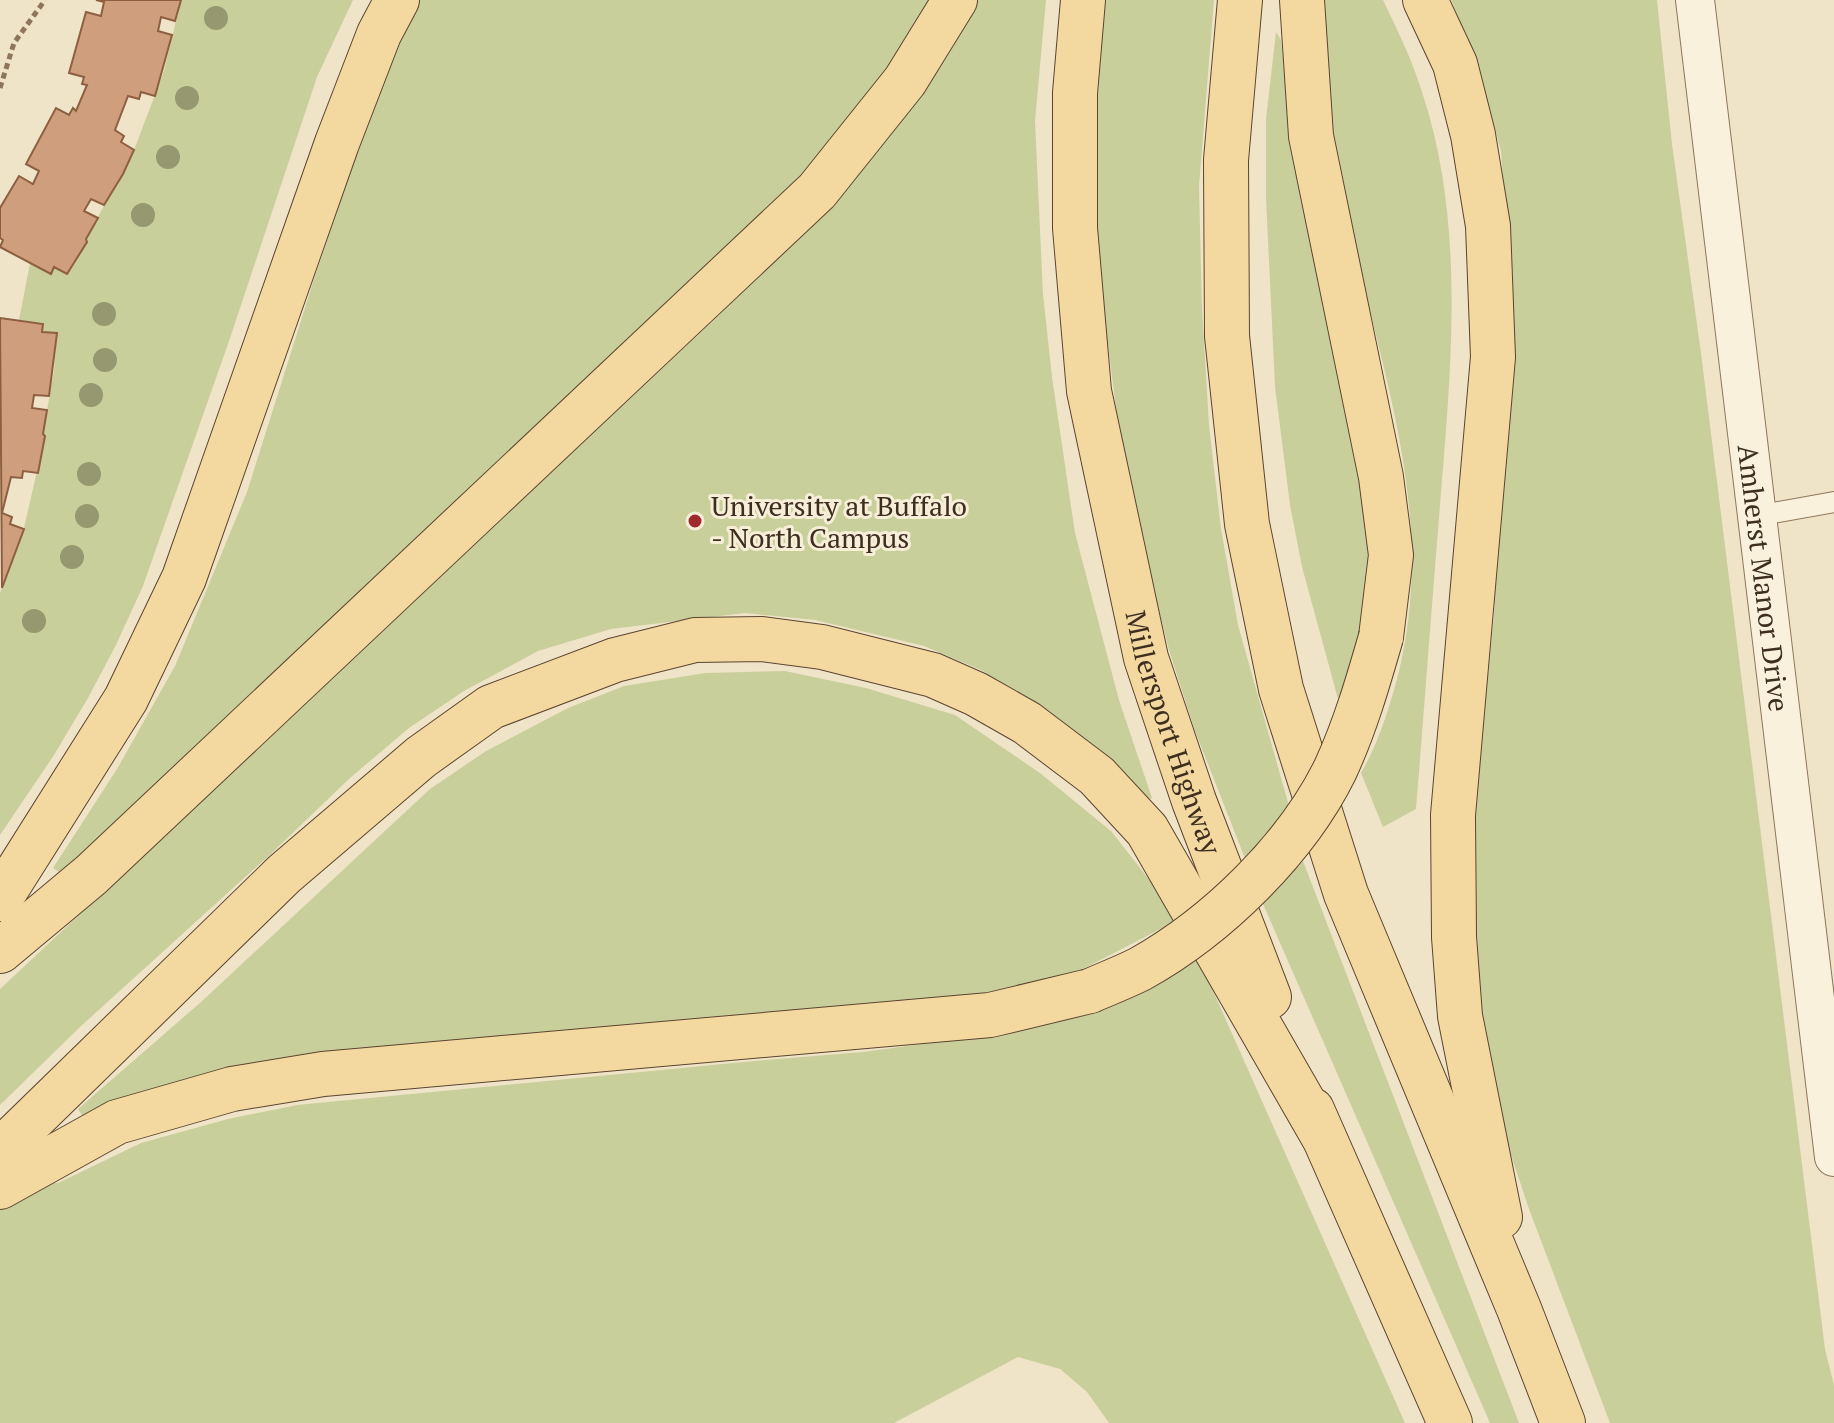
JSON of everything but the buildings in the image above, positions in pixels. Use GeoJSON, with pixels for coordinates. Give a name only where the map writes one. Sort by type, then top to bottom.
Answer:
{"type":"FeatureCollection","features":[{"type":"Feature","properties":{"kind":"main road"},"geometry":{"type":"LineString","coordinates":[[0,899],[126,699],[184,578],[337,143],[379,34],[397,0]]}},
{"type":"Feature","properties":{"kind":"main road"},"geometry":{"type":"LineString","coordinates":[[0,951],[91,875],[817,191],[905,81],[955,0]]}},
{"type":"Feature","properties":{"kind":"main road","name":"Millersport Highway"},"geometry":{"type":"LineString","coordinates":[[1083,0],[1075,93],[1075,228],[1089,391],[1146,658],[1189,787],[1323,1136],[1450,1423]]}},
{"type":"Feature","properties":{"kind":"main road"},"geometry":{"type":"LineString","coordinates":[[1240,0],[1226,160],[1227,336],[1247,524],[1281,689],[1346,894],[1519,1309],[1563,1423]]}},
{"type":"Feature","properties":{"kind":"main road"},"geometry":{"type":"LineString","coordinates":[[0,1187],[117,1122],[232,1089],[338,1072],[990,1015],[1090,991],[1140,969],[1183,941],[1240,896],[1290,841],[1334,772],[1361,709],[1381,637],[1391,555],[1381,477],[1311,136],[1302,0]]}},
{"type":"Feature","properties":{"kind":"main road"},"geometry":{"type":"LineString","coordinates":[[1425,0],[1455,64],[1473,135],[1488,226],[1493,357],[1453,815],[1454,937],[1460,1016],[1519,1309]]}},
{"type":"Feature","properties":{"kind":"main road"},"geometry":{"type":"LineString","coordinates":[[0,1151],[284,874],[421,757],[491,707],[615,660],[695,640],[762,639],[822,647],[933,675],[976,694],[1027,723],[1097,776],[1147,830],[1323,1136]]}},
{"type":"Feature","properties":{"kind":"street","name":"Amherst Manor Drive"},"geometry":{"type":"LineString","coordinates":[[1695,0],[1756,516],[1830,1096],[1834,1157]]}},
{"type":"Feature","properties":{"kind":"lane"},"geometry":{"type":"LineString","coordinates":[[1756,516],[1834,502]]}},
{"type":"Feature","properties":{"kind":"path"},"geometry":{"type":"LineString","coordinates":[[0,88],[14,43],[45,0]]}},
{"type":"Feature","properties":{"kind":"green space"},"geometry":{"type":"Polygon","coordinates":[[[181,0],[353,0],[317,77],[143,586],[88,698],[0,835],[0,593],[24,528],[45,436],[57,334],[42,332],[43,324],[19,320],[30,263],[50,274],[54,267],[67,274],[87,242],[134,150],[164,71],[181,0]]]}},
{"type":"Feature","properties":{"kind":"green space"},"geometry":{"type":"Polygon","coordinates":[[[419,0],[933,0],[902,48],[817,158],[705,272],[62,874],[53,868],[117,769],[175,666],[247,492],[316,273],[392,53],[419,0]]]}},
{"type":"Feature","properties":{"kind":"green space"},"geometry":{"type":"Polygon","coordinates":[[[976,0],[1046,0],[1035,121],[1043,294],[1052,377],[1075,533],[1119,700],[1152,798],[1143,803],[1034,703],[981,670],[924,646],[815,620],[745,613],[611,629],[538,651],[464,691],[409,728],[350,778],[0,1105],[0,989],[712,322],[774,260],[893,131],[945,60],[976,0]]]}},
{"type":"Feature","properties":{"kind":"green space"},"geometry":{"type":"Polygon","coordinates":[[[1105,0],[1214,0],[1199,186],[1209,425],[1221,529],[1238,625],[1289,806],[1246,861],[1195,731],[1169,650],[1124,471],[1102,298],[1096,205],[1097,105],[1105,0]]]}},
{"type":"Feature","properties":{"kind":"green space"},"geometry":{"type":"Polygon","coordinates":[[[1322,0],[1383,0],[1415,71],[1437,146],[1446,198],[1450,252],[1452,305],[1447,412],[1416,809],[1383,827],[1361,773],[1379,736],[1399,671],[1409,611],[1412,552],[1408,495],[1399,438],[1337,158],[1326,80],[1322,0]]]}},
{"type":"Feature","properties":{"kind":"green space"},"geometry":{"type":"Polygon","coordinates":[[[1451,0],[1657,0],[1672,144],[1701,353],[1825,1349],[1834,1385],[1834,1423],[1610,1423],[1529,1209],[1480,1049],[1471,932],[1476,795],[1494,614],[1511,284],[1501,151],[1478,66],[1451,0]]]}},
{"type":"Feature","properties":{"kind":"green space"},"geometry":{"type":"Polygon","coordinates":[[[1276,32],[1281,40],[1294,157],[1372,520],[1363,633],[1341,710],[1302,567],[1290,505],[1275,387],[1266,198],[1266,119],[1276,32]]]}},
{"type":"Feature","properties":{"kind":"green space"},"geometry":{"type":"Polygon","coordinates":[[[785,671],[866,688],[955,715],[1040,773],[1111,831],[1180,919],[1073,974],[1049,982],[919,1003],[84,1118],[78,1109],[201,1002],[430,789],[486,751],[568,708],[624,686],[705,673],[785,671]]]}},
{"type":"Feature","properties":{"kind":"green space"},"geometry":{"type":"Polygon","coordinates":[[[1303,861],[1519,1423],[1490,1423],[1263,904],[1303,861]]]}},
{"type":"Feature","properties":{"kind":"green space"},"geometry":{"type":"Polygon","coordinates":[[[1198,957],[1405,1423],[1109,1423],[1087,1392],[1060,1369],[1018,1357],[894,1423],[0,1423],[0,1207],[38,1181],[58,1183],[141,1143],[228,1119],[297,1105],[863,1052],[996,1034],[1073,1017],[1198,957]]]}},
{"type":"Feature","properties":{"kind":"place","name":"University at Buffalo - North Campus"},"geometry":{"type":"Point","coordinates":[695,521]}}]}
